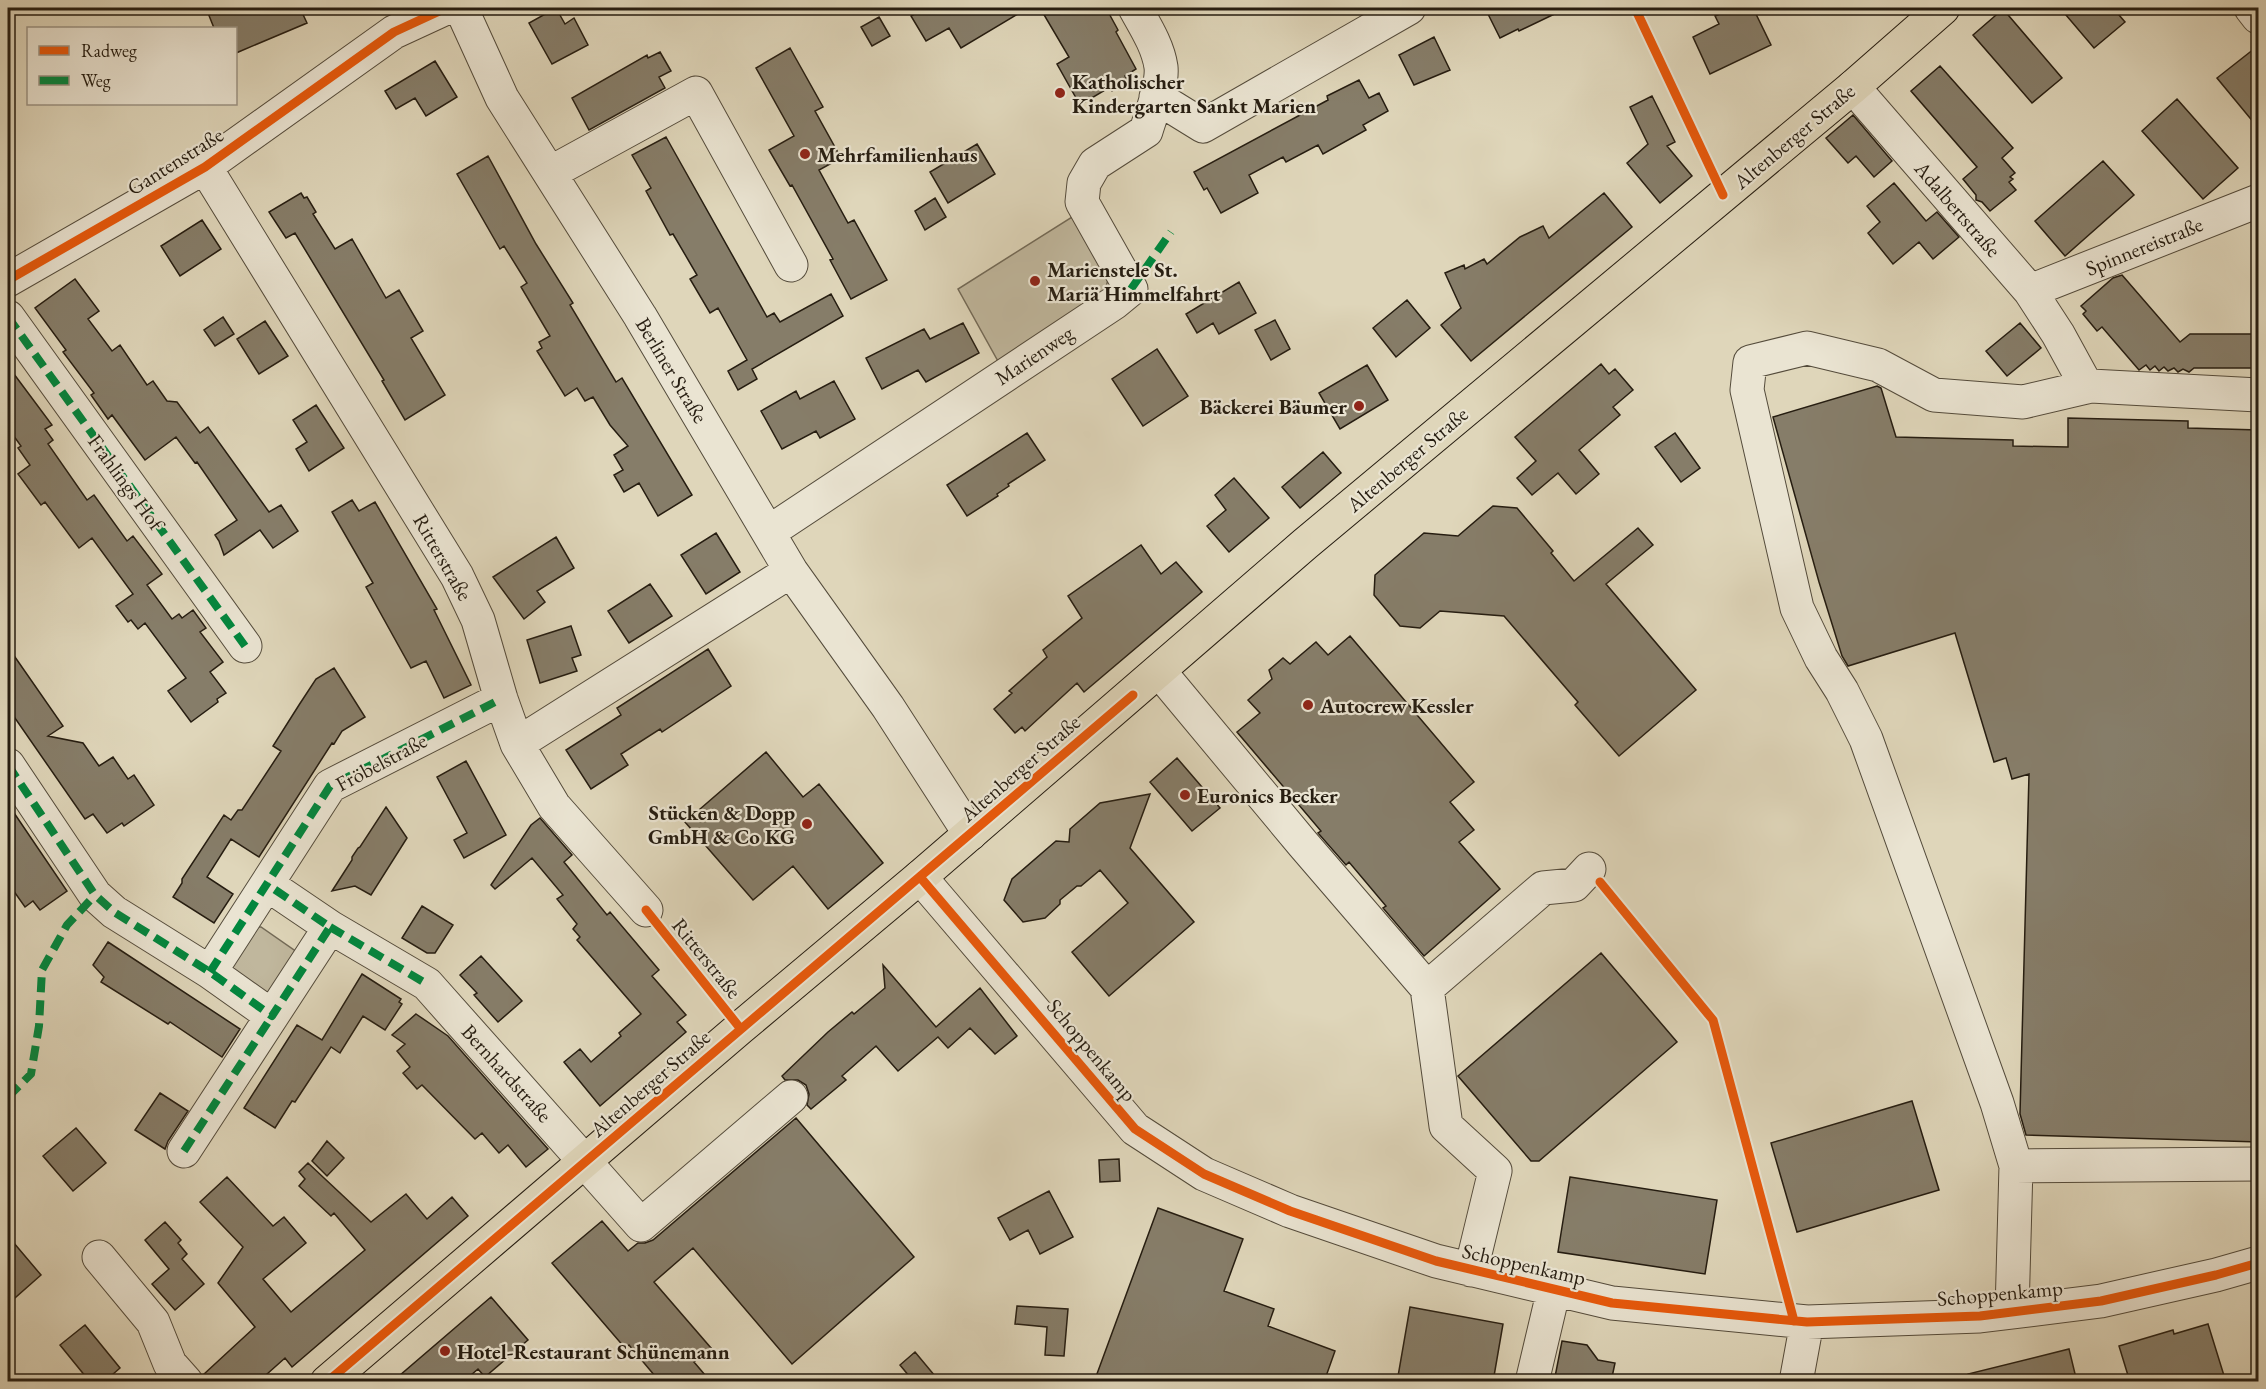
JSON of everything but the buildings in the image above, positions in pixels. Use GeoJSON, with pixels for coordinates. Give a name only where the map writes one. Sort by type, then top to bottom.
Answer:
{"type":"FeatureCollection","features":[{"type":"Feature","properties":{"kind":"main road","name":"Altenberger Straße"},"geometry":{"type":"LineString","coordinates":[[327,1382],[920,877],[1314,536],[1853,87],[1943,8]]}},
{"type":"Feature","properties":{"kind":"street","name":"Gantenstraße"},"geometry":{"type":"LineString","coordinates":[[8,280],[205,167],[394,32],[446,8]]}},
{"type":"Feature","properties":{"kind":"street","name":"Berliner Straße"},"geometry":{"type":"LineString","coordinates":[[461,8],[502,98],[640,316],[770,532],[791,571],[888,707],[970,834]]}},
{"type":"Feature","properties":{"kind":"street","name":"Marienweg"},"geometry":{"type":"LineString","coordinates":[[770,532],[1114,303],[1131,289],[1082,202],[1084,183],[1095,164],[1146,131],[1156,97],[1161,69],[1153,40],[1135,8]]}},
{"type":"Feature","properties":{"kind":"street"},"geometry":{"type":"LineString","coordinates":[[1156,97],[1203,126],[1409,8]]}},
{"type":"Feature","properties":{"kind":"street"},"geometry":{"type":"LineString","coordinates":[[2251,8],[2259,17]]}},
{"type":"Feature","properties":{"kind":"street","name":"Adalbertstraße"},"geometry":{"type":"LineString","coordinates":[[1853,87],[2030,291],[2058,334],[2087,387]]}},
{"type":"Feature","properties":{"kind":"street"},"geometry":{"type":"LineString","coordinates":[[550,172],[696,93],[791,265]]}},
{"type":"Feature","properties":{"kind":"street","name":"Ritterstraße"},"geometry":{"type":"LineString","coordinates":[[205,167],[457,576],[478,620],[501,699],[518,744],[554,806],[646,910]]}},
{"type":"Feature","properties":{"kind":"street","name":"Spinnereistraße"},"geometry":{"type":"LineString","coordinates":[[2030,291],[2259,201]]}},
{"type":"Feature","properties":{"kind":"street","name":"Frahlings Hof"},"geometry":{"type":"LineString","coordinates":[[8,317],[244,646]]}},
{"type":"Feature","properties":{"kind":"street"},"geometry":{"type":"LineString","coordinates":[[2012,1312],[2016,1166],[1996,1103],[1866,739],[1842,691],[1821,658],[1797,608],[1747,390],[1750,362],[1807,348],[1878,364],[1934,395],[2023,402],[2087,387],[2259,395]]}},
{"type":"Feature","properties":{"kind":"street"},"geometry":{"type":"LineString","coordinates":[[518,744],[791,571]]}},
{"type":"Feature","properties":{"kind":"street"},"geometry":{"type":"LineString","coordinates":[[1159,671],[1427,988],[1446,1126],[1495,1171],[1471,1270]]}},
{"type":"Feature","properties":{"kind":"street","name":"Fröbelstraße"},"geometry":{"type":"LineString","coordinates":[[210,972],[330,786],[501,699]]}},
{"type":"Feature","properties":{"kind":"street"},"geometry":{"type":"LineString","coordinates":[[8,765],[95,895],[114,912],[210,972],[272,1016]]}},
{"type":"Feature","properties":{"kind":"street"},"geometry":{"type":"LineString","coordinates":[[1427,988],[1543,888],[1574,885],[1589,870]]}},
{"type":"Feature","properties":{"kind":"street","name":"Schoppenkamp"},"geometry":{"type":"LineString","coordinates":[[920,877],[1135,1128],[1204,1174],[1290,1210],[1436,1261],[1612,1303],[1807,1322],[1980,1316],[2101,1301],[2259,1263]]}},
{"type":"Feature","properties":{"kind":"street"},"geometry":{"type":"LineString","coordinates":[[184,1151],[330,927],[268,885]]}},
{"type":"Feature","properties":{"kind":"street","name":"Bernhardstraße"},"geometry":{"type":"LineString","coordinates":[[330,927],[427,984],[642,1225],[791,1097]]}},
{"type":"Feature","properties":{"kind":"street"},"geometry":{"type":"LineString","coordinates":[[2016,1166],[2259,1164]]}},
{"type":"Feature","properties":{"kind":"street"},"geometry":{"type":"LineString","coordinates":[[99,1257],[153,1322],[170,1364],[186,1382]]}},
{"type":"Feature","properties":{"kind":"street"},"geometry":{"type":"LineString","coordinates":[[1533,1382],[1554,1289]]}},
{"type":"Feature","properties":{"kind":"street"},"geometry":{"type":"LineString","coordinates":[[1796,1382],[1807,1322]]}},
{"type":"Feature","properties":{"kind":"shaded area"},"geometry":{"type":"Polygon","coordinates":[[[1072,217],[1108,280],[1103,296],[999,363],[958,289],[1072,217]]]}},
{"type":"Feature","properties":{"kind":"shaded area"},"geometry":{"type":"Polygon","coordinates":[[[255,927],[261,927],[304,957],[270,999],[236,977],[232,965],[255,927]]]}},
{"type":"Feature","properties":{"kind":"marked path"},"geometry":{"type":"LineString","coordinates":[[1131,289],[1171,232]]}},
{"type":"Feature","properties":{"kind":"marked path"},"geometry":{"type":"LineString","coordinates":[[8,317],[245,646]]}},
{"type":"Feature","properties":{"kind":"marked path"},"geometry":{"type":"LineString","coordinates":[[210,972],[330,786],[501,699]]}},
{"type":"Feature","properties":{"kind":"marked path"},"geometry":{"type":"LineString","coordinates":[[8,765],[95,895],[114,912],[210,972],[272,1016],[330,927],[268,885]]}},
{"type":"Feature","properties":{"kind":"marked path"},"geometry":{"type":"LineString","coordinates":[[8,1097],[31,1074],[39,1026],[42,970],[67,925],[95,895]]}},
{"type":"Feature","properties":{"kind":"marked path"},"geometry":{"type":"LineString","coordinates":[[330,927],[427,984]]}},
{"type":"Feature","properties":{"kind":"marked path"},"geometry":{"type":"LineString","coordinates":[[184,1151],[272,1016]]}},
{"type":"Feature","properties":{"kind":"cycle path"},"geometry":{"type":"LineString","coordinates":[[8,280],[205,167],[394,32],[446,8]]}},
{"type":"Feature","properties":{"kind":"cycle path"},"geometry":{"type":"LineString","coordinates":[[1635,8],[1723,195]]}},
{"type":"Feature","properties":{"kind":"cycle path"},"geometry":{"type":"LineString","coordinates":[[327,1382],[1133,695]]}},
{"type":"Feature","properties":{"kind":"cycle path"},"geometry":{"type":"LineString","coordinates":[[920,877],[1135,1129],[1204,1174],[1290,1211],[1436,1261],[1612,1303],[1807,1322],[1980,1316],[2101,1301],[2258,1263]]}},
{"type":"Feature","properties":{"kind":"cycle path"},"geometry":{"type":"LineString","coordinates":[[1600,882],[1713,1020],[1794,1321]]}},
{"type":"Feature","properties":{"kind":"cycle path"},"geometry":{"type":"LineString","coordinates":[[646,910],[740,1028]]}},
{"type":"Feature","properties":{"kind":"place","name":"Katholischer Kindergarten Sankt Marien"},"geometry":{"type":"Point","coordinates":[1060,93]}},
{"type":"Feature","properties":{"kind":"place","name":"Mehrfamilienhaus"},"geometry":{"type":"Point","coordinates":[805,154]}},
{"type":"Feature","properties":{"kind":"place","name":"Marienstele St. Mariä Himmelfahrt"},"geometry":{"type":"Point","coordinates":[1035,281]}},
{"type":"Feature","properties":{"kind":"place","name":"Bäckerei Bäumer"},"geometry":{"type":"Point","coordinates":[1359,406]}},
{"type":"Feature","properties":{"kind":"place","name":"Autocrew Kessler"},"geometry":{"type":"Point","coordinates":[1308,705]}},
{"type":"Feature","properties":{"kind":"place","name":"Euronics Becker"},"geometry":{"type":"Point","coordinates":[1185,795]}},
{"type":"Feature","properties":{"kind":"place","name":"Stücken & Dopp GmbH & Co KG"},"geometry":{"type":"Point","coordinates":[807,824]}},
{"type":"Feature","properties":{"kind":"place","name":"Hotel-Restaurant Schünemann"},"geometry":{"type":"Point","coordinates":[445,1351]}}]}
